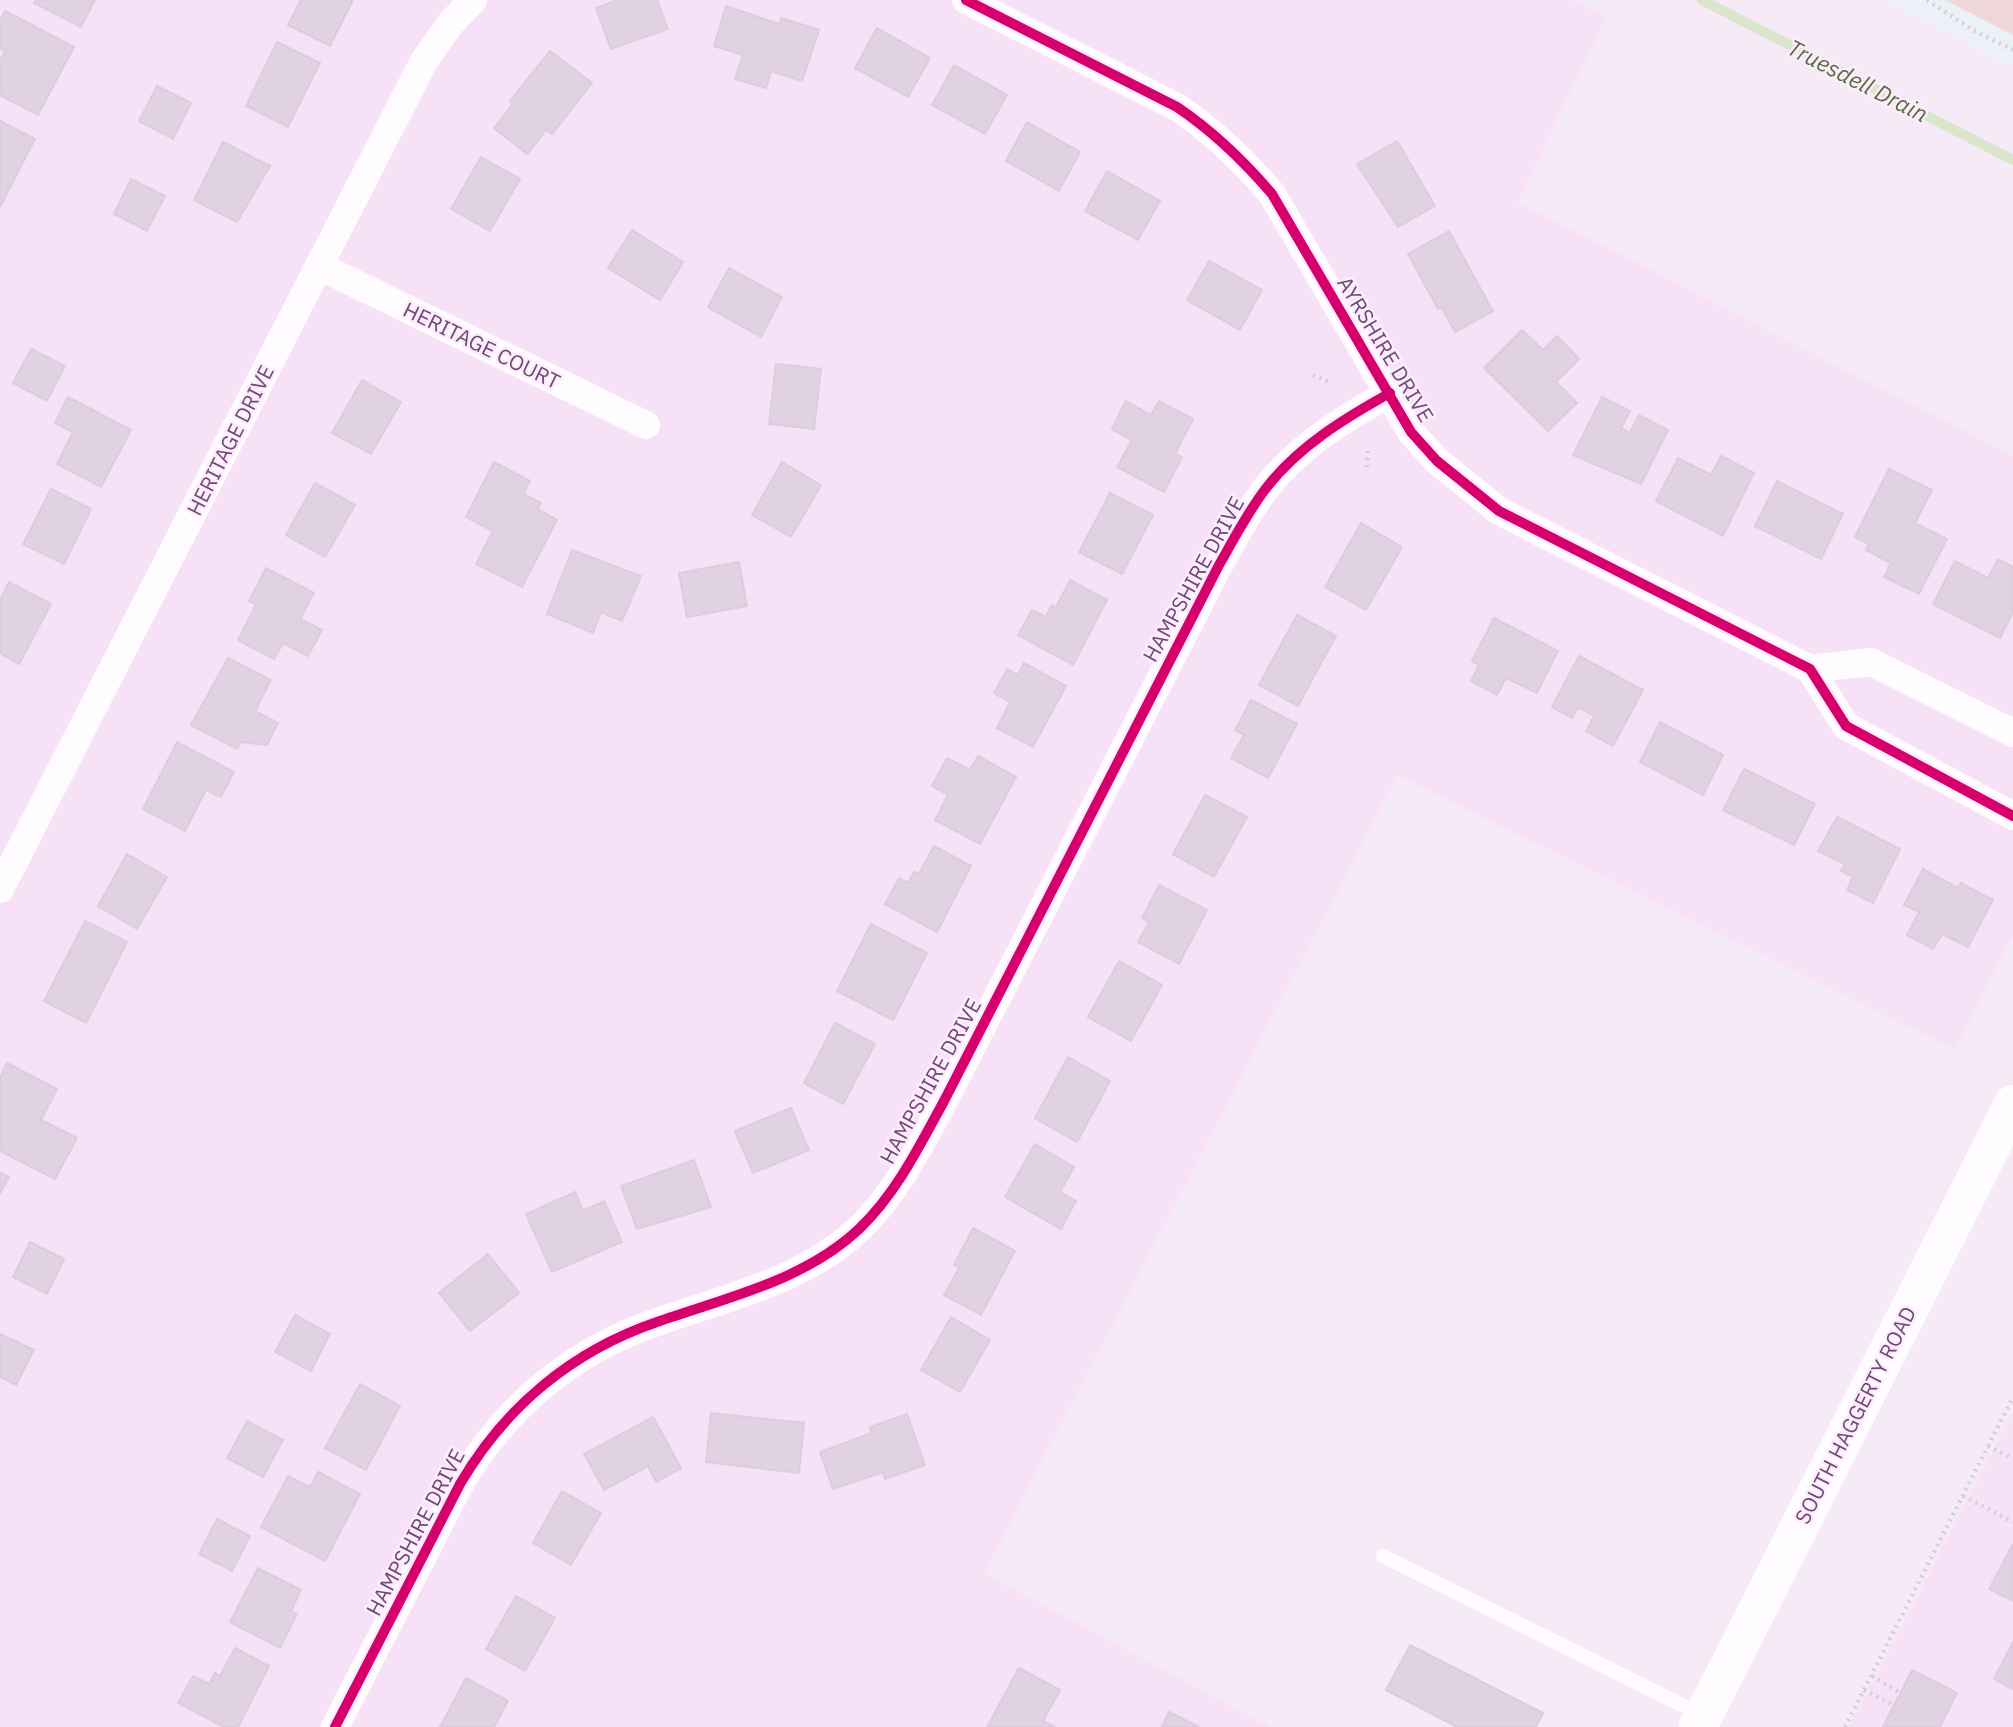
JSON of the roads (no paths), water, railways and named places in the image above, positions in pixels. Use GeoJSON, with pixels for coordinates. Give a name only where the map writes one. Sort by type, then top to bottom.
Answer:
{"type":"FeatureCollection","features":[{"type":"Feature","properties":{"kind":"main road","name":"SOUTH HAGGERTY ROAD"},"geometry":{"type":"LineString","coordinates":[[1701,1721],[2013,1104]]}},
{"type":"Feature","properties":{"kind":"street","name":"HERITAGE DRIVE"},"geometry":{"type":"LineString","coordinates":[[0,889],[424,61],[451,23],[473,0]]}},
{"type":"Feature","properties":{"kind":"street","name":"AYRSHIRE DRIVE"},"geometry":{"type":"LineString","coordinates":[[966,0],[1177,107],[1206,127],[1242,159],[1272,194],[1411,432],[1437,461],[1499,510],[1810,669]]}},
{"type":"Feature","properties":{"kind":"street","name":"HERITAGE COURT"},"geometry":{"type":"LineString","coordinates":[[319,266],[646,425]]}},
{"type":"Feature","properties":{"kind":"street","name":"HAMPSHIRE DRIVE"},"geometry":{"type":"LineString","coordinates":[[335,1727],[460,1484],[478,1454],[514,1410],[569,1365],[624,1335],[755,1290],[810,1262],[860,1229],[887,1195],[911,1161],[944,1101],[1219,565],[1247,516],[1268,486],[1304,449],[1345,418],[1390,393]]}},
{"type":"Feature","properties":{"kind":"street"},"geometry":{"type":"LineString","coordinates":[[2013,733],[1871,662],[1810,669],[1846,726],[2013,816]]}},
{"type":"Feature","properties":{"kind":"lane"},"geometry":{"type":"LineString","coordinates":[[1382,1556],[1701,1721]]}},
{"type":"Feature","properties":{"kind":"waterway","name":"Truesdell Drain"},"geometry":{"type":"LineString","coordinates":[[1702,0],[2013,160]]}}]}
